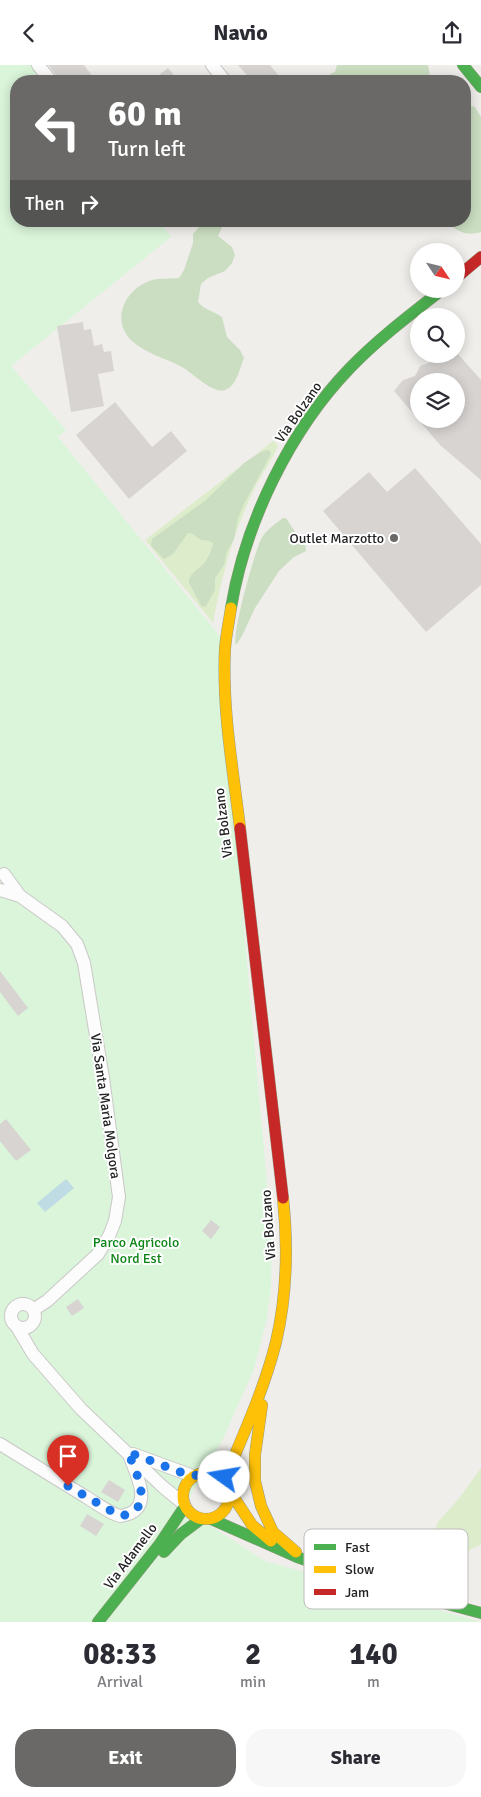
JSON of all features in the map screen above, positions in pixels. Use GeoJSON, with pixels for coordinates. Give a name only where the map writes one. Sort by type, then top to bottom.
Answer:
{"type":"FeatureCollection","features":[{"type":"Feature","properties":{"kind":"street"},"geometry":{"type":"LineString","coordinates":[[38,65],[46,75]]}},
{"type":"Feature","properties":{"kind":"street"},"geometry":{"type":"LineString","coordinates":[[212,65],[220,75]]}},
{"type":"Feature","properties":{"kind":"street"},"geometry":{"type":"LineString","coordinates":[[463,65],[481,87]]}},
{"type":"Feature","properties":{"kind":"street"},"geometry":{"type":"LineString","coordinates":[[465,271],[479,259]]}},
{"type":"Feature","properties":{"kind":"street","name":"Via Bolzano"},"geometry":{"type":"LineString","coordinates":[[226,1485],[266,1377],[276,1341],[285,1275],[286,1232],[228,727],[225,667],[230,612],[237,580],[257,517],[276,475],[302,429],[348,369],[374,344],[432,298]]}},
{"type":"Feature","properties":{"kind":"street"},"geometry":{"type":"LineString","coordinates":[[1,876],[20,896]]}},
{"type":"Feature","properties":{"kind":"street"},"geometry":{"type":"LineString","coordinates":[[0,890],[20,896]]}},
{"type":"Feature","properties":{"kind":"street","name":"Via Santa Maria Molgora"},"geometry":{"type":"LineString","coordinates":[[20,896],[62,926],[77,944],[84,963],[103,1078],[119,1197],[115,1221],[109,1236],[98,1254],[47,1301],[34,1310]]}},
{"type":"Feature","properties":{"kind":"street"},"geometry":{"type":"LineString","coordinates":[[17,1327],[25,1328],[32,1325],[35,1318],[34,1310],[23,1303],[12,1309],[10,1313],[11,1321],[17,1327],[33,1354],[81,1409],[184,1505],[191,1514],[304,1560]]}},
{"type":"Feature","properties":{"kind":"street"},"geometry":{"type":"LineString","coordinates":[[266,1377],[255,1455],[256,1481],[261,1506],[273,1531],[301,1559]]}},
{"type":"Feature","properties":{"kind":"street","name":"Via Bolzano"},"geometry":{"type":"LineString","coordinates":[[208,1473],[220,1463],[248,1422]]}},
{"type":"Feature","properties":{"kind":"street"},"geometry":{"type":"LineString","coordinates":[[0,1444],[120,1516],[129,1514],[138,1506],[142,1492],[128,1452]]}},
{"type":"Feature","properties":{"kind":"street"},"geometry":{"type":"LineString","coordinates":[[128,1452],[193,1476]]}},
{"type":"Feature","properties":{"kind":"street"},"geometry":{"type":"LineString","coordinates":[[184,1505],[184,1488],[189,1479],[193,1476],[208,1473],[220,1477],[243,1513],[263,1536],[301,1559]]}},
{"type":"Feature","properties":{"kind":"street"},"geometry":{"type":"LineString","coordinates":[[206,1519],[224,1511],[229,1501],[226,1485]]}},
{"type":"Feature","properties":{"kind":"street","name":"Via Adamello"},"geometry":{"type":"LineString","coordinates":[[100,1622],[159,1545],[184,1505]]}},
{"type":"Feature","properties":{"kind":"street","name":"Via Adamello"},"geometry":{"type":"LineString","coordinates":[[100,1622],[181,1534],[206,1519]]}},
{"type":"Feature","properties":{"kind":"street"},"geometry":{"type":"LineString","coordinates":[[466,1609],[481,1613]]}},
{"type":"Feature","properties":{"kind":"green space","name":"Parco Agricolo Nord Est"},"geometry":{"type":"Polygon","coordinates":[[[0,65],[35,65],[43,75],[10,75],[10,227],[164,227],[171,237],[11,366],[66,430],[58,437],[222,639],[246,952],[272,1238],[271,1287],[267,1318],[254,1369],[222,1441],[183,1508],[265,1561],[304,1572],[304,1609],[435,1609],[481,1622],[0,1622],[0,65]]]}},
{"type":"Feature","properties":{"kind":"green space"},"geometry":{"type":"Polygon","coordinates":[[[337,65],[428,65],[430,75],[330,75],[335,72],[337,65]]]}},
{"type":"Feature","properties":{"kind":"green space"},"geometry":{"type":"Polygon","coordinates":[[[471,106],[475,107],[481,117],[481,232],[472,234],[459,231],[453,227],[471,227],[471,106]]]}},
{"type":"Feature","properties":{"kind":"green space"},"geometry":{"type":"Polygon","coordinates":[[[199,227],[222,227],[218,236],[232,247],[235,255],[232,263],[225,271],[208,278],[201,284],[198,302],[206,309],[222,317],[227,337],[240,350],[244,358],[235,381],[225,390],[214,389],[182,367],[143,349],[131,340],[125,332],[122,323],[124,305],[128,297],[135,290],[152,280],[179,278],[184,270],[193,243],[193,234],[199,227]]]}},
{"type":"Feature","properties":{"kind":"green space"},"geometry":{"type":"Polygon","coordinates":[[[273,441],[278,446],[245,509],[233,541],[213,623],[145,540],[273,441]]]}},
{"type":"Feature","properties":{"kind":"green space"},"geometry":{"type":"Polygon","coordinates":[[[267,450],[271,454],[238,518],[234,539],[227,551],[224,565],[215,578],[215,590],[206,606],[202,607],[189,583],[189,579],[203,565],[213,543],[188,533],[173,554],[164,559],[151,546],[152,539],[206,500],[244,463],[267,450]]]}},
{"type":"Feature","properties":{"kind":"green space"},"geometry":{"type":"Polygon","coordinates":[[[283,518],[286,518],[295,532],[305,541],[306,551],[294,557],[279,571],[255,608],[236,645],[235,638],[240,611],[258,547],[266,532],[283,518]]]}},
{"type":"Feature","properties":{"kind":"green space"},"geometry":{"type":"Polygon","coordinates":[[[481,1468],[481,1545],[468,1552],[468,1529],[436,1529],[438,1522],[460,1497],[481,1468]]]}},
{"type":"Feature","properties":{"kind":"water"},"geometry":{"type":"Polygon","coordinates":[[[66,1179],[74,1188],[45,1212],[37,1203],[66,1179]]]}},
{"type":"Feature","properties":{"kind":"building"},"geometry":{"type":"Polygon","coordinates":[[[48,65],[84,65],[92,75],[56,75],[48,65]]]}},
{"type":"Feature","properties":{"kind":"building"},"geometry":{"type":"Polygon","coordinates":[[[238,65],[270,65],[278,75],[247,75],[238,65]]]}},
{"type":"Feature","properties":{"kind":"building"},"geometry":{"type":"Polygon","coordinates":[[[168,68],[174,75],[159,75],[168,68]]]}},
{"type":"Feature","properties":{"kind":"building"},"geometry":{"type":"Polygon","coordinates":[[[83,322],[84,330],[91,329],[94,346],[102,344],[104,352],[111,351],[114,371],[98,374],[104,406],[71,412],[57,326],[83,322]]]}},
{"type":"Feature","properties":{"kind":"building"},"geometry":{"type":"Polygon","coordinates":[[[465,362],[481,380],[481,480],[440,445],[426,428],[465,428],[465,373],[416,373],[420,366],[428,363],[465,362]]]}},
{"type":"Feature","properties":{"kind":"building"},"geometry":{"type":"Polygon","coordinates":[[[410,378],[410,410],[394,391],[403,380],[410,378]]]}},
{"type":"Feature","properties":{"kind":"building"},"geometry":{"type":"Polygon","coordinates":[[[115,402],[152,447],[171,431],[187,451],[129,499],[76,435],[115,402]]]}},
{"type":"Feature","properties":{"kind":"building"},"geometry":{"type":"Polygon","coordinates":[[[415,468],[481,544],[481,585],[426,632],[323,511],[369,472],[387,492],[415,468]]]}},
{"type":"Feature","properties":{"kind":"building"},"geometry":{"type":"Polygon","coordinates":[[[0,971],[28,1008],[18,1016],[0,992],[0,971]]]}},
{"type":"Feature","properties":{"kind":"building"},"geometry":{"type":"Polygon","coordinates":[[[6,1119],[31,1150],[16,1161],[0,1141],[0,1124],[6,1119]]]}},
{"type":"Feature","properties":{"kind":"building"},"geometry":{"type":"Polygon","coordinates":[[[211,1220],[220,1227],[211,1239],[202,1231],[211,1220]]]}},
{"type":"Feature","properties":{"kind":"building"},"geometry":{"type":"Polygon","coordinates":[[[78,1299],[84,1308],[72,1316],[66,1307],[78,1299]]]}},
{"type":"Feature","properties":{"kind":"building"},"geometry":{"type":"Polygon","coordinates":[[[109,1480],[125,1490],[118,1502],[101,1492],[109,1480]]]}},
{"type":"Feature","properties":{"kind":"building"},"geometry":{"type":"Polygon","coordinates":[[[87,1514],[104,1524],[96,1536],[80,1526],[87,1514]]]}},
{"type":"Feature","properties":{"kind":"traffic: fast"},"geometry":{"type":"LineString","coordinates":[[463,65],[481,87]]}},
{"type":"Feature","properties":{"kind":"traffic: fast"},"geometry":{"type":"LineString","coordinates":[[231,608],[247,543],[259,511],[273,479],[308,420],[328,393],[361,357],[432,298]]}},
{"type":"Feature","properties":{"kind":"traffic: fast"},"geometry":{"type":"LineString","coordinates":[[98,1622],[159,1545],[185,1506]]}},
{"type":"Feature","properties":{"kind":"traffic: fast"},"geometry":{"type":"LineString","coordinates":[[164,1552],[181,1534],[201,1519]]}},
{"type":"Feature","properties":{"kind":"traffic: fast"},"geometry":{"type":"LineString","coordinates":[[211,1519],[304,1559]]}},
{"type":"Feature","properties":{"kind":"traffic: fast"},"geometry":{"type":"LineString","coordinates":[[466,1609],[481,1613]]}},
{"type":"Feature","properties":{"kind":"traffic: slow"},"geometry":{"type":"LineString","coordinates":[[231,608],[224,671],[229,739],[240,828]]}},
{"type":"Feature","properties":{"kind":"traffic: slow"},"geometry":{"type":"LineString","coordinates":[[224,1481],[259,1395],[271,1360],[280,1324],[286,1270],[283,1198]]}},
{"type":"Feature","properties":{"kind":"traffic: slow"},"geometry":{"type":"LineString","coordinates":[[262,1405],[255,1455],[255,1481],[261,1506],[273,1532],[296,1552]]}},
{"type":"Feature","properties":{"kind":"traffic: slow"},"geometry":{"type":"LineString","coordinates":[[201,1473],[211,1473],[223,1479],[228,1487],[229,1496],[228,1505],[223,1513],[215,1518],[201,1519],[193,1516],[186,1509],[183,1501],[183,1491],[186,1483],[193,1476],[201,1473]]}},
{"type":"Feature","properties":{"kind":"traffic: slow"},"geometry":{"type":"LineString","coordinates":[[229,1490],[252,1525],[271,1541]]}},
{"type":"Feature","properties":{"kind":"traffic: jam"},"geometry":{"type":"LineString","coordinates":[[465,270],[481,257]]}},
{"type":"Feature","properties":{"kind":"traffic: jam"},"geometry":{"type":"LineString","coordinates":[[240,828],[283,1198]]}},
{"type":"Feature","properties":{"kind":"place","name":"Outlet Marzotto"},"geometry":{"type":"Point","coordinates":[394,538]}},
{"type":"Feature","properties":{"kind":"route"},"geometry":{"type":"LineString","coordinates":[[68,1486],[120,1516],[134,1511],[141,1501],[140,1483],[128,1452],[188,1475],[214,1474],[224,1481],[224,1477]]}}]}
